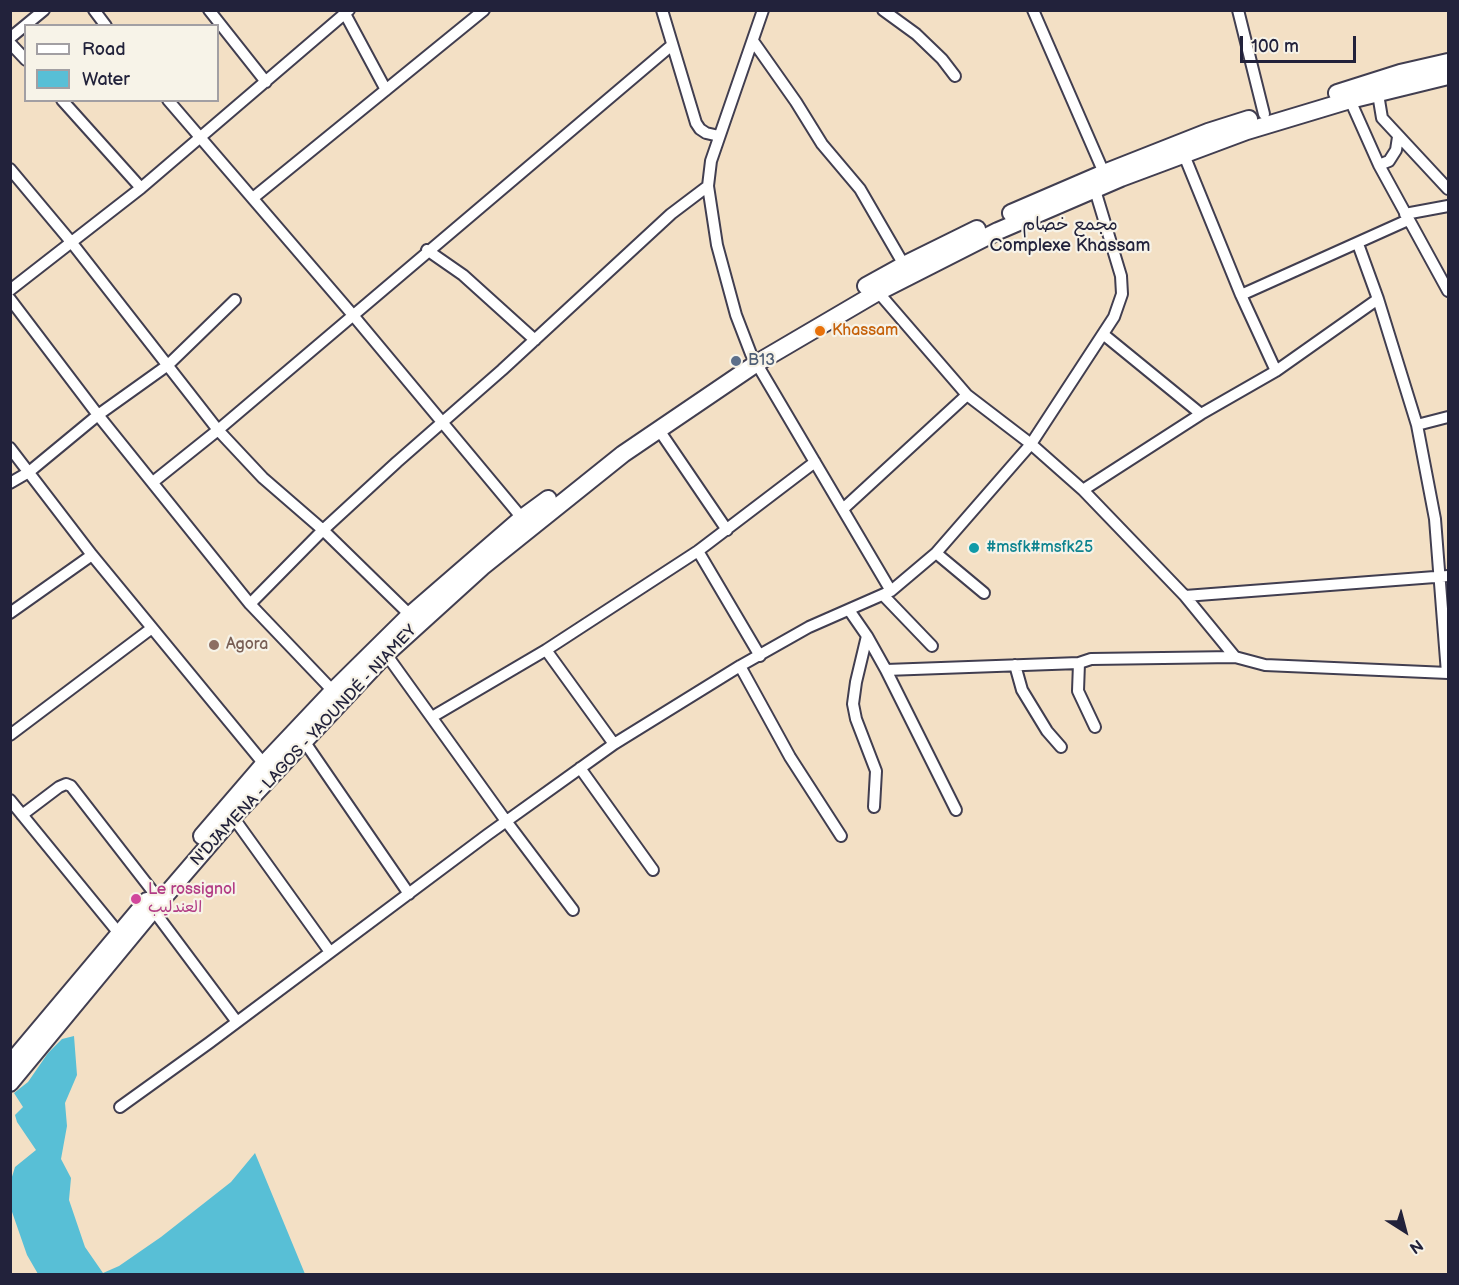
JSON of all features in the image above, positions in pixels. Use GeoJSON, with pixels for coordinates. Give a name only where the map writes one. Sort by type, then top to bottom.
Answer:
{"type":"FeatureCollection","features":[{"type":"Feature","properties":{"kind":"highway","name":"N'DJAMENA - LAGOS - YAOUNDÉ - NIAMEY"},"geometry":{"type":"LineString","coordinates":[[12,1074],[264,764],[333,691],[410,615],[522,518],[652,421],[904,265],[994,221],[1104,173],[1208,132],[1400,73],[1449,62]]}},
{"type":"Feature","properties":{"kind":"highway","name":"N'DJAMENA - LAGOS - YAOUNDÉ - NIAMEY"},"geometry":{"type":"LineString","coordinates":[[151,901],[386,654],[541,518],[623,454],[659,430],[754,358],[998,231],[1121,178],[1247,131],[1350,100],[1449,76]]}},
{"type":"Feature","properties":{"kind":"street"},"geometry":{"type":"LineString","coordinates":[[27,24],[44,10]]}},
{"type":"Feature","properties":{"kind":"street"},"geometry":{"type":"LineString","coordinates":[[94,10],[104,24]]}},
{"type":"Feature","properties":{"kind":"street"},"geometry":{"type":"LineString","coordinates":[[201,10],[211,12],[266,82]]}},
{"type":"Feature","properties":{"kind":"street"},"geometry":{"type":"LineString","coordinates":[[253,198],[484,10]]}},
{"type":"Feature","properties":{"kind":"street"},"geometry":{"type":"LineString","coordinates":[[662,10],[696,123],[706,133],[719,136]]}},
{"type":"Feature","properties":{"kind":"street"},"geometry":{"type":"LineString","coordinates":[[763,10],[711,161],[708,186],[717,245],[736,315],[754,358],[843,509],[887,593],[932,646]]}},
{"type":"Feature","properties":{"kind":"street"},"geometry":{"type":"LineString","coordinates":[[883,10],[916,34],[942,58],[955,76]]}},
{"type":"Feature","properties":{"kind":"street"},"geometry":{"type":"LineString","coordinates":[[1033,10],[1104,173]]}},
{"type":"Feature","properties":{"kind":"street"},"geometry":{"type":"LineString","coordinates":[[1238,10],[1264,114]]}},
{"type":"Feature","properties":{"kind":"street"},"geometry":{"type":"LineString","coordinates":[[10,290],[141,188],[345,12],[387,90]]}},
{"type":"Feature","properties":{"kind":"street"},"geometry":{"type":"LineString","coordinates":[[10,38],[24,26]]}},
{"type":"Feature","properties":{"kind":"street"},"geometry":{"type":"LineString","coordinates":[[753,41],[822,144],[860,189],[904,265]]}},
{"type":"Feature","properties":{"kind":"street"},"geometry":{"type":"LineString","coordinates":[[10,43],[24,58]]}},
{"type":"Feature","properties":{"kind":"street"},"geometry":{"type":"LineString","coordinates":[[153,482],[218,430],[427,250],[672,45]]}},
{"type":"Feature","properties":{"kind":"street"},"geometry":{"type":"LineString","coordinates":[[1378,94],[1382,118],[1449,189]]}},
{"type":"Feature","properties":{"kind":"street"},"geometry":{"type":"LineString","coordinates":[[1350,100],[1379,165],[1449,291]]}},
{"type":"Feature","properties":{"kind":"street"},"geometry":{"type":"LineString","coordinates":[[64,102],[141,188]]}},
{"type":"Feature","properties":{"kind":"street"},"geometry":{"type":"LineString","coordinates":[[170,102],[352,314],[522,518]]}},
{"type":"Feature","properties":{"kind":"street"},"geometry":{"type":"LineString","coordinates":[[1379,165],[1389,161],[1396,150],[1398,137]]}},
{"type":"Feature","properties":{"kind":"street"},"geometry":{"type":"LineString","coordinates":[[1184,155],[1240,295],[1276,371]]}},
{"type":"Feature","properties":{"kind":"street"},"geometry":{"type":"LineString","coordinates":[[10,169],[72,243],[218,430],[263,478],[323,530],[410,615]]}},
{"type":"Feature","properties":{"kind":"street"},"geometry":{"type":"LineString","coordinates":[[250,604],[323,530],[442,421],[671,214],[708,186]]}},
{"type":"Feature","properties":{"kind":"street"},"geometry":{"type":"LineString","coordinates":[[120,1107],[506,821],[614,744],[740,666],[809,627],[887,593],[936,553],[1031,444],[1114,317],[1122,294],[1121,276],[1095,190]]}},
{"type":"Feature","properties":{"kind":"street"},"geometry":{"type":"LineString","coordinates":[[1240,295],[1358,244],[1406,217],[1449,206]]}},
{"type":"Feature","properties":{"kind":"street"},"geometry":{"type":"LineString","coordinates":[[886,670],[1079,663],[1091,659],[1235,657],[1265,665],[1448,673],[1444,577],[1417,425],[1378,298],[1358,244]]}},
{"type":"Feature","properties":{"kind":"street"},"geometry":{"type":"LineString","coordinates":[[427,250],[463,275],[534,340]]}},
{"type":"Feature","properties":{"kind":"street"},"geometry":{"type":"LineString","coordinates":[[878,292],[967,395],[1031,444],[1083,490],[1185,596],[1235,657]]}},
{"type":"Feature","properties":{"kind":"street"},"geometry":{"type":"LineString","coordinates":[[1083,490],[1201,414],[1276,371],[1378,298]]}},
{"type":"Feature","properties":{"kind":"street"},"geometry":{"type":"LineString","coordinates":[[10,299],[98,415],[250,604],[333,691]]}},
{"type":"Feature","properties":{"kind":"street"},"geometry":{"type":"LineString","coordinates":[[10,483],[29,472],[98,415],[168,364],[235,300]]}},
{"type":"Feature","properties":{"kind":"street"},"geometry":{"type":"LineString","coordinates":[[1103,334],[1201,414]]}},
{"type":"Feature","properties":{"kind":"street"},"geometry":{"type":"LineString","coordinates":[[843,509],[967,395]]}},
{"type":"Feature","properties":{"kind":"street"},"geometry":{"type":"LineString","coordinates":[[1417,425],[1449,417]]}},
{"type":"Feature","properties":{"kind":"street"},"geometry":{"type":"LineString","coordinates":[[659,430],[727,530]]}},
{"type":"Feature","properties":{"kind":"street"},"geometry":{"type":"LineString","coordinates":[[10,448],[92,555],[264,764]]}},
{"type":"Feature","properties":{"kind":"street"},"geometry":{"type":"LineString","coordinates":[[432,717],[546,650],[698,551],[815,462]]}},
{"type":"Feature","properties":{"kind":"street"},"geometry":{"type":"LineString","coordinates":[[698,551],[760,656]]}},
{"type":"Feature","properties":{"kind":"street"},"geometry":{"type":"LineString","coordinates":[[936,553],[984,592]]}},
{"type":"Feature","properties":{"kind":"street"},"geometry":{"type":"LineString","coordinates":[[10,613],[92,555]]}},
{"type":"Feature","properties":{"kind":"street"},"geometry":{"type":"LineString","coordinates":[[1185,596],[1444,577]]}},
{"type":"Feature","properties":{"kind":"street"},"geometry":{"type":"LineString","coordinates":[[849,610],[886,670],[956,810]]}},
{"type":"Feature","properties":{"kind":"street"},"geometry":{"type":"LineString","coordinates":[[10,735],[152,628]]}},
{"type":"Feature","properties":{"kind":"street"},"geometry":{"type":"LineString","coordinates":[[867,636],[856,682],[854,704],[855,719],[876,771],[874,807]]}},
{"type":"Feature","properties":{"kind":"street"},"geometry":{"type":"LineString","coordinates":[[546,650],[614,744]]}},
{"type":"Feature","properties":{"kind":"street"},"geometry":{"type":"LineString","coordinates":[[386,654],[573,910]]}},
{"type":"Feature","properties":{"kind":"street"},"geometry":{"type":"LineString","coordinates":[[1079,663],[1078,691],[1095,727]]}},
{"type":"Feature","properties":{"kind":"street"},"geometry":{"type":"LineString","coordinates":[[1015,665],[1022,690],[1047,731],[1061,747]]}},
{"type":"Feature","properties":{"kind":"street"},"geometry":{"type":"LineString","coordinates":[[740,666],[790,757],[840,836]]}},
{"type":"Feature","properties":{"kind":"street"},"geometry":{"type":"LineString","coordinates":[[304,741],[409,894]]}},
{"type":"Feature","properties":{"kind":"street"},"geometry":{"type":"LineString","coordinates":[[580,768],[653,870]]}},
{"type":"Feature","properties":{"kind":"street"},"geometry":{"type":"LineString","coordinates":[[22,815],[59,787],[66,784],[70,786],[237,1022]]}},
{"type":"Feature","properties":{"kind":"street"},"geometry":{"type":"LineString","coordinates":[[10,800],[123,937]]}},
{"type":"Feature","properties":{"kind":"street"},"geometry":{"type":"LineString","coordinates":[[233,817],[330,952]]}},
{"type":"Feature","properties":{"kind":"water"},"geometry":{"type":"Polygon","coordinates":[[[74,1036],[77,1075],[65,1103],[67,1126],[61,1159],[71,1178],[69,1200],[85,1247],[103,1273],[119,1266],[161,1237],[231,1182],[255,1153],[305,1274],[38,1274],[27,1255],[11,1209],[11,1180],[15,1167],[36,1150],[17,1122],[15,1115],[23,1107],[14,1093],[28,1082],[48,1053],[62,1039],[74,1036]]]}},
{"type":"Feature","properties":{"kind":"place","name":"Khassam"},"geometry":{"type":"Point","coordinates":[820,331]}},
{"type":"Feature","properties":{"kind":"place","name":"B13"},"geometry":{"type":"Point","coordinates":[736,361]}},
{"type":"Feature","properties":{"kind":"place","name":"#msfk#msfk25"},"geometry":{"type":"Point","coordinates":[974,548]}},
{"type":"Feature","properties":{"kind":"place","name":"Agora"},"geometry":{"type":"Point","coordinates":[214,645]}},
{"type":"Feature","properties":{"kind":"place","name":"Le rossignol العندليب"},"geometry":{"type":"Point","coordinates":[136,899]}},
{"type":"Feature","properties":{"kind":"district","name":"مجمع خصام Complexe Khassam"},"geometry":{"type":"Point","coordinates":[1070,235]}}]}
